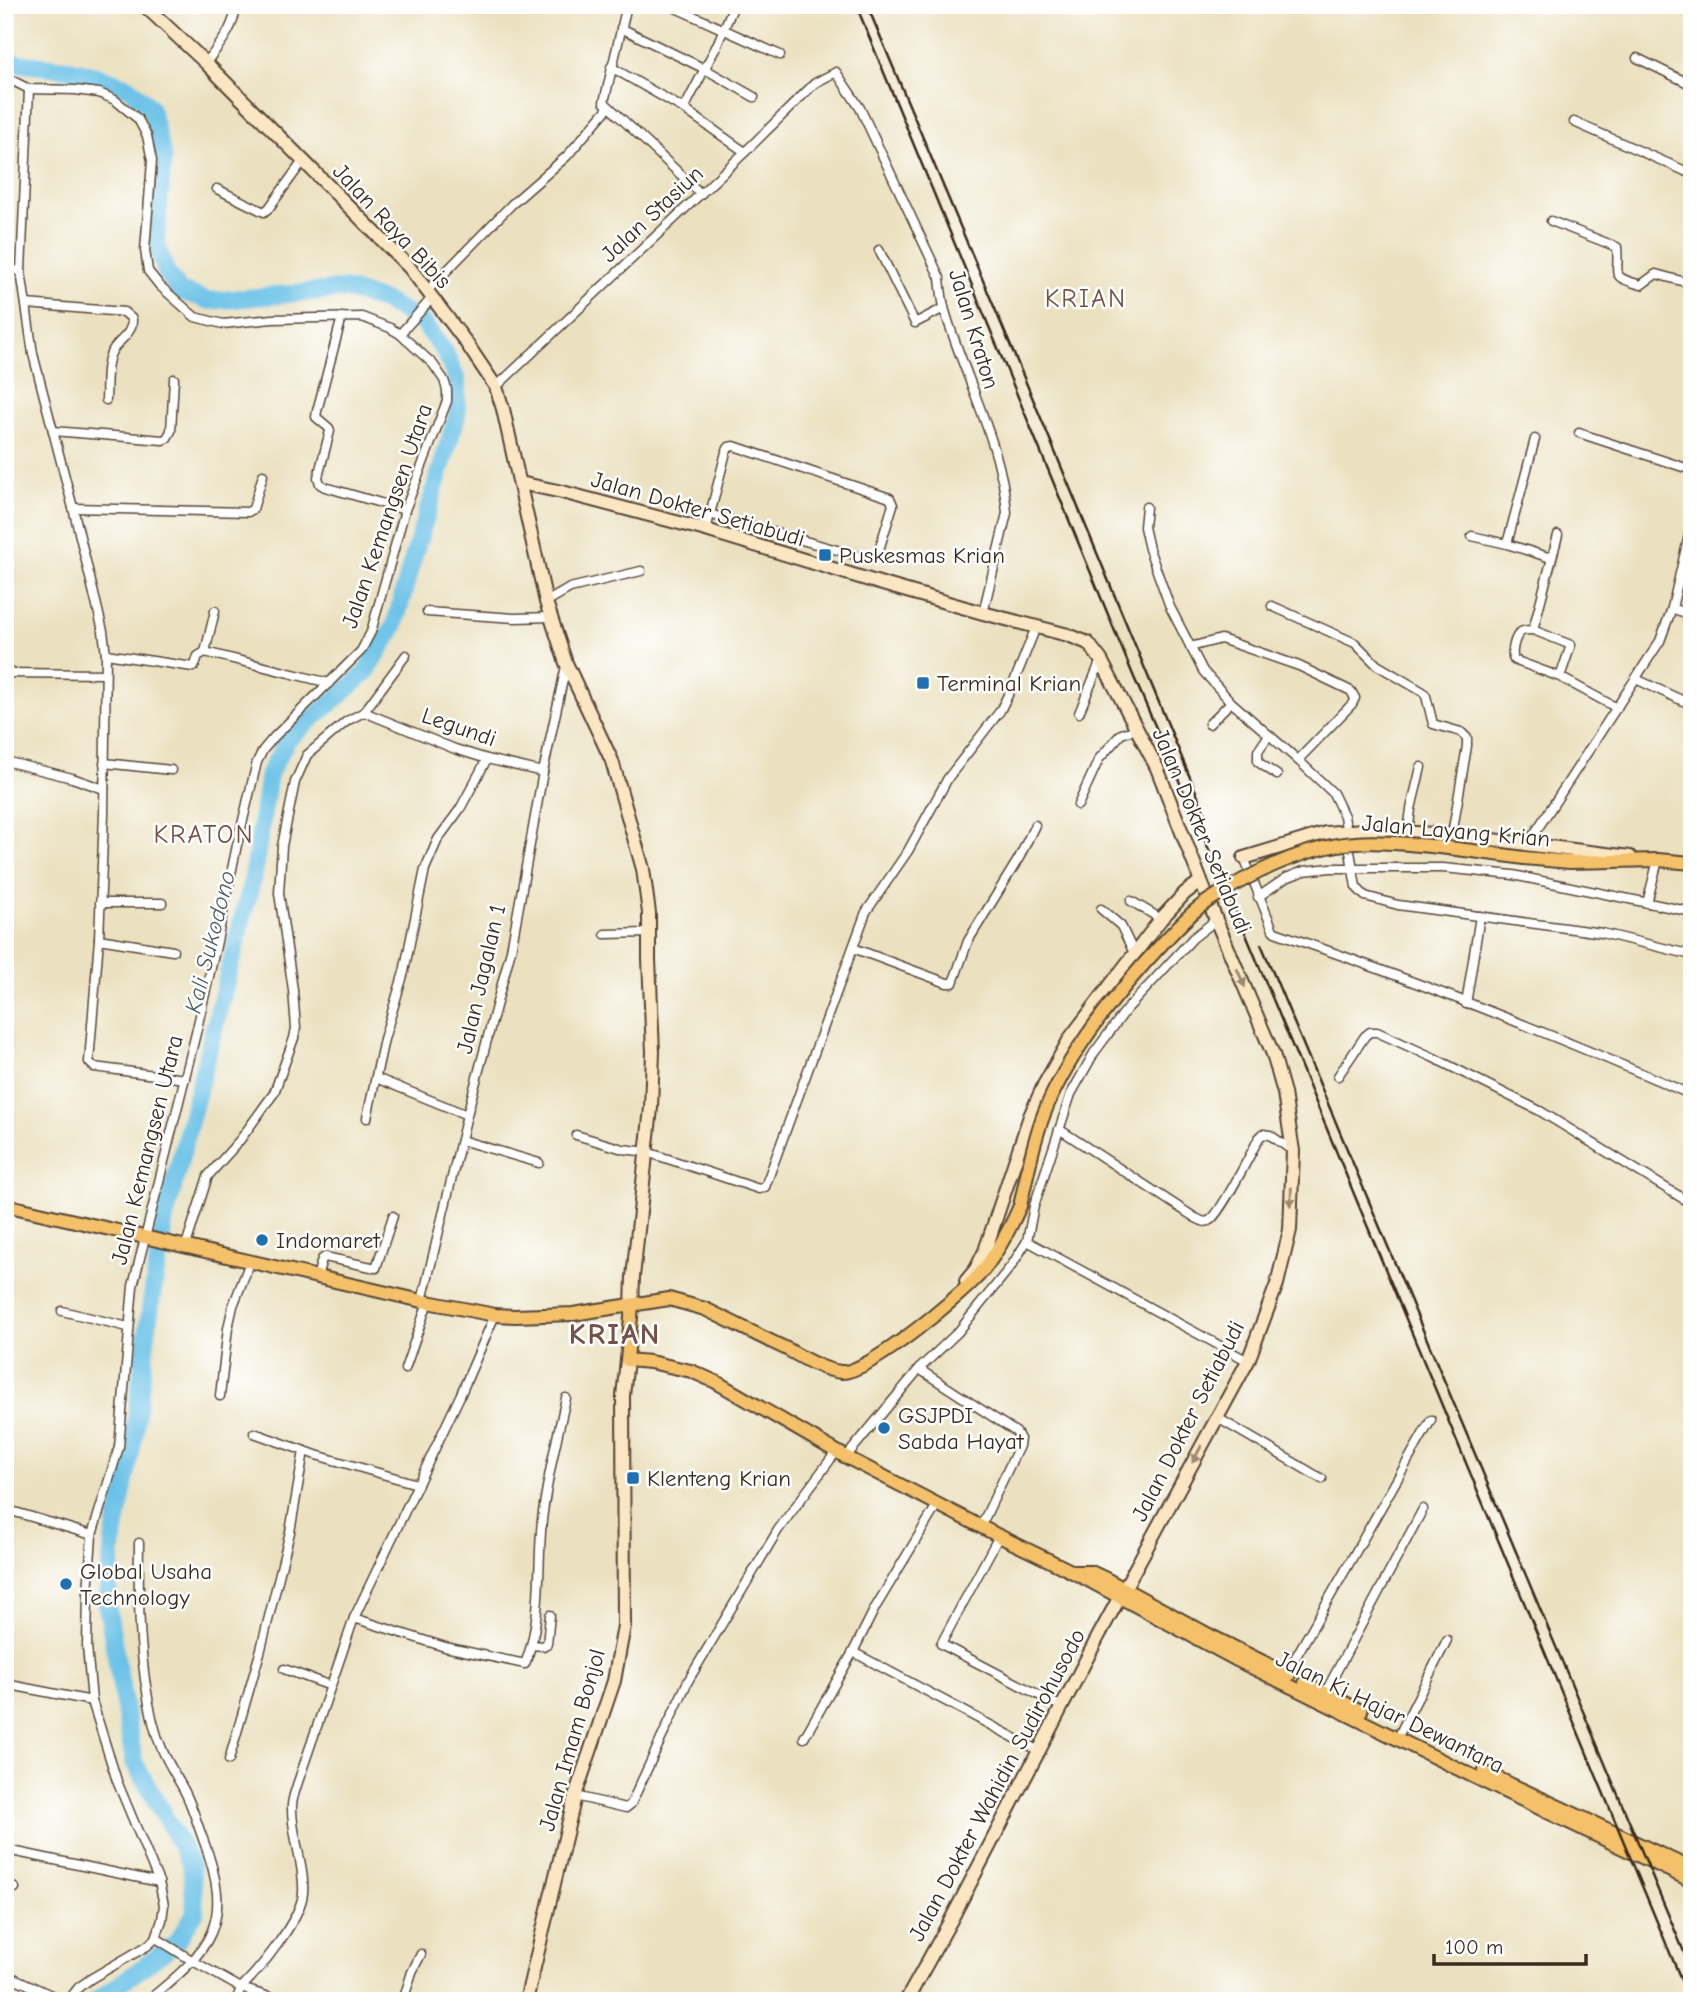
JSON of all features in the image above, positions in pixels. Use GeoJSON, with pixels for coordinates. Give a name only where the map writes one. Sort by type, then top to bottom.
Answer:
{"type":"FeatureCollection","features":[{"type":"Feature","properties":{"kind":"main road","name":"Jalan Raya Bibis"},"geometry":{"type":"LineString","coordinates":[[144,5],[206,63],[408,267],[465,341],[496,387],[546,602],[566,663],[612,761],[643,869],[649,913],[653,1052],[651,1108],[632,1306]]}},
{"type":"Feature","properties":{"kind":"main road","name":"Jalan Dokter Setiabudi"},"geometry":{"type":"LineString","coordinates":[[520,483],[706,530],[983,613],[1069,635],[1088,643],[1101,660],[1157,768],[1215,918],[1273,1054],[1284,1093],[1293,1151],[1290,1230],[1277,1284],[1248,1361],[1122,1593]]}},
{"type":"Feature","properties":{"kind":"main road"},"geometry":{"type":"LineString","coordinates":[[1244,858],[1326,833],[1348,836],[1408,833],[1451,835],[1526,851]]}},
{"type":"Feature","properties":{"kind":"main road","name":"Jalan Layang Krian"},"geometry":{"type":"LineString","coordinates":[[5,1205],[425,1302],[495,1315],[549,1316],[669,1299],[696,1305],[805,1359],[845,1372],[878,1357],[946,1305],[978,1276],[996,1253],[1020,1206],[1031,1157],[1048,1105],[1074,1055],[1142,965],[1180,925],[1207,902],[1274,865],[1318,849],[1355,843],[1526,851],[1570,862],[1692,863]]}},
{"type":"Feature","properties":{"kind":"main road"},"geometry":{"type":"LineString","coordinates":[[946,1305],[976,1269],[985,1251],[1030,1116],[1071,1037],[1161,919],[1185,893],[1204,887]]}},
{"type":"Feature","properties":{"kind":"main road"},"geometry":{"type":"LineString","coordinates":[[627,1360],[632,1306]]}},
{"type":"Feature","properties":{"kind":"main road","name":"Jalan Ki Hajar Dewantara"},"geometry":{"type":"LineString","coordinates":[[627,1360],[650,1362],[703,1376],[841,1455],[937,1505],[1073,1572],[1091,1572],[1235,1659],[1692,1881]]}},
{"type":"Feature","properties":{"kind":"main road","name":"Jalan Imam Bonjol"},"geometry":{"type":"LineString","coordinates":[[527,2001],[575,1796],[614,1681],[624,1626],[623,1396],[627,1360]]}},
{"type":"Feature","properties":{"kind":"main road","name":"Jalan Ki Hajar Dewantara"},"geometry":{"type":"LineString","coordinates":[[1122,1593],[1489,1775],[1692,1869]]}},
{"type":"Feature","properties":{"kind":"main road","name":"Jalan Dokter Wahidin Sudirohusodo"},"geometry":{"type":"LineString","coordinates":[[906,2001],[1122,1593]]}},
{"type":"Feature","properties":{"kind":"street"},"geometry":{"type":"LineString","coordinates":[[206,63],[229,33],[237,5]]}},
{"type":"Feature","properties":{"kind":"street"},"geometry":{"type":"LineString","coordinates":[[627,5],[604,101],[608,108],[701,194]]}},
{"type":"Feature","properties":{"kind":"street"},"geometry":{"type":"LineString","coordinates":[[669,5],[780,55]]}},
{"type":"Feature","properties":{"kind":"street"},"geometry":{"type":"LineString","coordinates":[[684,109],[734,5]]}},
{"type":"Feature","properties":{"kind":"street"},"geometry":{"type":"LineString","coordinates":[[621,28],[705,69],[754,97]]}},
{"type":"Feature","properties":{"kind":"street"},"geometry":{"type":"LineString","coordinates":[[1637,58],[1692,85]]}},
{"type":"Feature","properties":{"kind":"street"},"geometry":{"type":"LineString","coordinates":[[611,67],[684,109],[745,152]]}},
{"type":"Feature","properties":{"kind":"street","name":"Jalan Stasiun"},"geometry":{"type":"LineString","coordinates":[[496,387],[815,83],[836,72]]}},
{"type":"Feature","properties":{"kind":"street","name":"Jalan Kraton"},"geometry":{"type":"LineString","coordinates":[[836,72],[860,108],[940,278],[944,308],[997,458],[1007,513],[983,613]]}},
{"type":"Feature","properties":{"kind":"street"},"geometry":{"type":"LineString","coordinates":[[5,77],[29,89],[21,271],[33,354],[103,631],[106,654],[99,939],[88,1057],[90,1065],[184,1079]]}},
{"type":"Feature","properties":{"kind":"street","name":"Jalan Kemangsen Utara"},"geometry":{"type":"LineString","coordinates":[[29,89],[89,91],[115,100],[143,126],[152,161],[145,250],[148,271],[187,311],[203,320],[223,324],[272,319],[362,317],[402,332],[433,364],[447,390],[447,401],[405,510],[371,632],[361,651],[274,737],[257,762],[184,1079],[151,1237],[133,1286],[119,1447],[92,1535],[88,1633],[92,1701],[117,1781],[159,1882],[164,1905],[159,1939]]}},
{"type":"Feature","properties":{"kind":"street"},"geometry":{"type":"LineString","coordinates":[[402,332],[429,295],[512,204],[567,156],[608,108]]}},
{"type":"Feature","properties":{"kind":"street"},"geometry":{"type":"LineString","coordinates":[[1574,121],[1692,174]]}},
{"type":"Feature","properties":{"kind":"street"},"geometry":{"type":"LineString","coordinates":[[217,189],[264,212],[303,161]]}},
{"type":"Feature","properties":{"kind":"street"},"geometry":{"type":"LineString","coordinates":[[1551,221],[1617,247],[1617,274],[1621,279],[1641,285],[1651,276],[1661,275],[1692,284]]}},
{"type":"Feature","properties":{"kind":"street"},"geometry":{"type":"LineString","coordinates":[[878,250],[915,323],[944,308]]}},
{"type":"Feature","properties":{"kind":"street"},"geometry":{"type":"LineString","coordinates":[[5,269],[21,271]]}},
{"type":"Feature","properties":{"kind":"street"},"geometry":{"type":"LineString","coordinates":[[26,304],[124,312],[132,319],[131,330],[111,352],[107,368],[106,400]]}},
{"type":"Feature","properties":{"kind":"street"},"geometry":{"type":"LineString","coordinates":[[342,317],[316,416],[330,431],[318,477],[320,484],[405,510]]}},
{"type":"Feature","properties":{"kind":"street"},"geometry":{"type":"LineString","coordinates":[[53,431],[163,440],[171,431],[174,379]]}},
{"type":"Feature","properties":{"kind":"street"},"geometry":{"type":"LineString","coordinates":[[1579,433],[1692,470]]}},
{"type":"Feature","properties":{"kind":"street"},"geometry":{"type":"LineString","coordinates":[[1507,544],[1535,439]]}},
{"type":"Feature","properties":{"kind":"street"},"geometry":{"type":"LineString","coordinates":[[677,505],[710,514],[869,559],[878,553],[893,505],[890,498],[734,446],[729,447],[726,452],[710,514],[706,530]]}},
{"type":"Feature","properties":{"kind":"street"},"geometry":{"type":"LineString","coordinates":[[73,508],[248,512],[253,509],[263,475]]}},
{"type":"Feature","properties":{"kind":"street"},"geometry":{"type":"LineString","coordinates":[[1146,507],[1144,527],[1149,549],[1170,607],[1203,671],[1231,702],[1332,793],[1344,816],[1356,887],[1365,896],[1398,905],[1602,933],[1692,955]]}},
{"type":"Feature","properties":{"kind":"street"},"geometry":{"type":"LineString","coordinates":[[1526,851],[1660,641],[1672,608],[1692,522]]}},
{"type":"Feature","properties":{"kind":"street"},"geometry":{"type":"LineString","coordinates":[[1533,630],[1558,535]]}},
{"type":"Feature","properties":{"kind":"street"},"geometry":{"type":"LineString","coordinates":[[1472,536],[1551,558]]}},
{"type":"Feature","properties":{"kind":"street"},"geometry":{"type":"LineString","coordinates":[[546,602],[570,588],[641,571]]}},
{"type":"Feature","properties":{"kind":"street"},"geometry":{"type":"LineString","coordinates":[[1272,606],[1355,643],[1380,667],[1423,692],[1433,724],[1461,732],[1467,737],[1451,835]]}},
{"type":"Feature","properties":{"kind":"street"},"geometry":{"type":"LineString","coordinates":[[1672,608],[1692,616]]}},
{"type":"Feature","properties":{"kind":"street"},"geometry":{"type":"LineString","coordinates":[[205,652],[215,611]]}},
{"type":"Feature","properties":{"kind":"street"},"geometry":{"type":"LineString","coordinates":[[427,612],[515,618],[552,617]]}},
{"type":"Feature","properties":{"kind":"street"},"geometry":{"type":"LineString","coordinates":[[576,1135],[647,1153],[759,1189],[764,1188],[866,912],[908,851],[948,778],[1000,711],[1036,626]]}},
{"type":"Feature","properties":{"kind":"street"},"geometry":{"type":"LineString","coordinates":[[1560,677],[1571,645],[1533,630],[1522,631],[1512,657],[1514,660],[1560,677],[1617,708]]}},
{"type":"Feature","properties":{"kind":"street"},"geometry":{"type":"LineString","coordinates":[[1190,647],[1221,639],[1299,666],[1351,691],[1355,698],[1352,704],[1298,760]]}},
{"type":"Feature","properties":{"kind":"street"},"geometry":{"type":"LineString","coordinates":[[106,654],[193,667],[198,656],[205,652],[329,683]]}},
{"type":"Feature","properties":{"kind":"street"},"geometry":{"type":"LineString","coordinates":[[183,1245],[208,1176],[240,1140],[274,1093],[294,1038],[296,1028],[293,990],[279,893],[282,846],[295,782],[307,755],[347,720],[364,712],[406,655]]}},
{"type":"Feature","properties":{"kind":"street"},"geometry":{"type":"LineString","coordinates":[[1079,713],[1101,660]]}},
{"type":"Feature","properties":{"kind":"street","name":"Jalan Jagalan 1"},"geometry":{"type":"LineString","coordinates":[[405,1368],[425,1302],[467,1115],[511,950],[566,663]]}},
{"type":"Feature","properties":{"kind":"street"},"geometry":{"type":"LineString","coordinates":[[5,673],[105,674]]}},
{"type":"Feature","properties":{"kind":"street"},"geometry":{"type":"LineString","coordinates":[[1636,679],[1692,705]]}},
{"type":"Feature","properties":{"kind":"street"},"geometry":{"type":"LineString","coordinates":[[1209,724],[1231,702]]}},
{"type":"Feature","properties":{"kind":"street","name":"Legundi"},"geometry":{"type":"LineString","coordinates":[[364,712],[487,759],[543,772]]}},
{"type":"Feature","properties":{"kind":"street"},"geometry":{"type":"LineString","coordinates":[[1078,805],[1099,759],[1121,734],[1137,729]]}},
{"type":"Feature","properties":{"kind":"street"},"geometry":{"type":"LineString","coordinates":[[1269,735],[1258,751],[1258,762],[1277,775]]}},
{"type":"Feature","properties":{"kind":"street"},"geometry":{"type":"LineString","coordinates":[[367,1118],[384,1039],[404,972],[425,869],[438,839],[460,809],[487,759]]}},
{"type":"Feature","properties":{"kind":"street"},"geometry":{"type":"LineString","coordinates":[[5,761],[104,789]]}},
{"type":"Feature","properties":{"kind":"street"},"geometry":{"type":"LineString","coordinates":[[104,764],[171,770]]}},
{"type":"Feature","properties":{"kind":"street"},"geometry":{"type":"LineString","coordinates":[[1408,833],[1421,766]]}},
{"type":"Feature","properties":{"kind":"street"},"geometry":{"type":"LineString","coordinates":[[853,948],[953,983],[968,941],[1019,858],[1035,825]]}},
{"type":"Feature","properties":{"kind":"street"},"geometry":{"type":"LineString","coordinates":[[1244,858],[1276,932],[1379,968],[1584,1048],[1692,1095]]}},
{"type":"Feature","properties":{"kind":"street"},"geometry":{"type":"LineString","coordinates":[[1648,900],[1658,862]]}},
{"type":"Feature","properties":{"kind":"street"},"geometry":{"type":"LineString","coordinates":[[1258,894],[1304,871],[1330,868],[1443,868],[1513,874],[1648,900],[1692,912]]}},
{"type":"Feature","properties":{"kind":"street"},"geometry":{"type":"LineString","coordinates":[[1131,901],[1161,919]]}},
{"type":"Feature","properties":{"kind":"street"},"geometry":{"type":"LineString","coordinates":[[100,903],[162,903]]}},
{"type":"Feature","properties":{"kind":"street"},"geometry":{"type":"LineString","coordinates":[[1101,909],[1121,926],[1134,953]]}},
{"type":"Feature","properties":{"kind":"street"},"geometry":{"type":"LineString","coordinates":[[1466,1004],[1480,916]]}},
{"type":"Feature","properties":{"kind":"street"},"geometry":{"type":"LineString","coordinates":[[575,1796],[626,1808],[631,1804],[688,1681],[778,1531],[841,1455],[919,1369],[958,1332],[1012,1265],[1027,1241],[1034,1206],[1071,1094],[1089,1049],[1215,918]]}},
{"type":"Feature","properties":{"kind":"street"},"geometry":{"type":"LineString","coordinates":[[605,934],[649,933]]}},
{"type":"Feature","properties":{"kind":"street"},"geometry":{"type":"LineString","coordinates":[[99,939],[173,951]]}},
{"type":"Feature","properties":{"kind":"street"},"geometry":{"type":"LineString","coordinates":[[1338,1076],[1365,1036],[1370,1032],[1377,1032],[1540,1111],[1692,1204]]}},
{"type":"Feature","properties":{"kind":"street"},"geometry":{"type":"LineString","coordinates":[[1071,1037],[1089,1049]]}},
{"type":"Feature","properties":{"kind":"street"},"geometry":{"type":"LineString","coordinates":[[376,1078],[467,1115]]}},
{"type":"Feature","properties":{"kind":"street"},"geometry":{"type":"LineString","coordinates":[[1059,1129],[1204,1222],[1209,1221],[1219,1210],[1259,1138],[1264,1134],[1270,1135],[1293,1151]]}},
{"type":"Feature","properties":{"kind":"street"},"geometry":{"type":"LineString","coordinates":[[461,1140],[539,1163]]}},
{"type":"Feature","properties":{"kind":"street"},"geometry":{"type":"LineString","coordinates":[[317,1277],[325,1257],[376,1268],[393,1216]]}},
{"type":"Feature","properties":{"kind":"street"},"geometry":{"type":"LineString","coordinates":[[1027,1241],[1248,1361]]}},
{"type":"Feature","properties":{"kind":"street"},"geometry":{"type":"LineString","coordinates":[[220,1396],[228,1328],[233,1306],[250,1262]]}},
{"type":"Feature","properties":{"kind":"street"},"geometry":{"type":"LineString","coordinates":[[62,1311],[128,1327]]}},
{"type":"Feature","properties":{"kind":"street"},"geometry":{"type":"LineString","coordinates":[[236,2001],[241,1988],[292,1922],[303,1894],[292,1806],[354,1618],[495,1315]]}},
{"type":"Feature","properties":{"kind":"street"},"geometry":{"type":"LineString","coordinates":[[919,1369],[1016,1432],[1020,1439],[981,1526]]}},
{"type":"Feature","properties":{"kind":"street"},"geometry":{"type":"LineString","coordinates":[[354,1618],[445,1647],[523,1665],[526,1663],[537,1646],[542,1520],[548,1475],[566,1398]]}},
{"type":"Feature","properties":{"kind":"street"},"geometry":{"type":"LineString","coordinates":[[1216,1417],[1322,1479]]}},
{"type":"Feature","properties":{"kind":"street"},"geometry":{"type":"LineString","coordinates":[[1286,1674],[1431,1420]]}},
{"type":"Feature","properties":{"kind":"street"},"geometry":{"type":"LineString","coordinates":[[254,1433],[304,1451],[417,1484]]}},
{"type":"Feature","properties":{"kind":"street"},"geometry":{"type":"LineString","coordinates":[[229,1760],[261,1649],[290,1532],[304,1451]]}},
{"type":"Feature","properties":{"kind":"street"},"geometry":{"type":"LineString","coordinates":[[804,1738],[875,1608],[937,1505]]}},
{"type":"Feature","properties":{"kind":"street"},"geometry":{"type":"LineString","coordinates":[[5,1509],[92,1535]]}},
{"type":"Feature","properties":{"kind":"street"},"geometry":{"type":"LineString","coordinates":[[1325,1693],[1423,1510]]}},
{"type":"Feature","properties":{"kind":"street"},"geometry":{"type":"LineString","coordinates":[[999,1536],[942,1644],[1062,1707]]}},
{"type":"Feature","properties":{"kind":"street"},"geometry":{"type":"LineString","coordinates":[[139,1543],[138,1591],[144,1670],[153,1721],[163,1755],[185,1791],[209,1855],[217,1887],[218,1909],[213,1930],[190,1960],[147,2001]]}},
{"type":"Feature","properties":{"kind":"street"},"geometry":{"type":"LineString","coordinates":[[537,1646],[547,1644],[550,1615]]}},
{"type":"Feature","properties":{"kind":"street"},"geometry":{"type":"LineString","coordinates":[[1401,1731],[1447,1640]]}},
{"type":"Feature","properties":{"kind":"street"},"geometry":{"type":"LineString","coordinates":[[853,1652],[1039,1751]]}},
{"type":"Feature","properties":{"kind":"street"},"geometry":{"type":"LineString","coordinates":[[284,1669],[331,1686]]}},
{"type":"Feature","properties":{"kind":"street"},"geometry":{"type":"LineString","coordinates":[[5,1684],[92,1701]]}},
{"type":"Feature","properties":{"kind":"street"},"geometry":{"type":"LineString","coordinates":[[12,1851],[159,1882]]}},
{"type":"Feature","properties":{"kind":"street"},"geometry":{"type":"LineString","coordinates":[[5,1885],[15,1888]]}},
{"type":"Feature","properties":{"kind":"street"},"geometry":{"type":"LineString","coordinates":[[5,1974],[66,2001],[79,1987],[159,1939],[190,1960],[241,1988],[282,2001]]}},
{"type":"Feature","properties":{"kind":"street"},"geometry":{"type":"LineString","coordinates":[[403,2001],[421,1954]]}},
{"type":"Feature","properties":{"kind":"waterway","name":"Kali Sukodono"},"geometry":{"type":"LineString","coordinates":[[5,59],[16,63],[74,70],[106,79],[130,88],[150,107],[163,157],[156,242],[167,274],[180,291],[210,301],[345,289],[384,301],[422,322],[444,351],[457,380],[457,416],[394,627],[365,674],[287,740],[269,774],[253,877],[164,1223],[134,1436],[113,1541],[107,1605],[134,1762],[191,1864],[195,1913],[175,1944],[96,2001]]}},
{"type":"Feature","properties":{"kind":"railway"},"geometry":{"type":"LineString","coordinates":[[856,5],[1133,675],[1247,937],[1690,2001]]}},
{"type":"Feature","properties":{"kind":"railway"},"geometry":{"type":"LineString","coordinates":[[867,5],[1206,816]]}},
{"type":"Feature","properties":{"kind":"railway"},"geometry":{"type":"LineString","coordinates":[[1261,944],[1692,1971]]}},
{"type":"Feature","properties":{"kind":"place","name":"Puskesmas Krian"},"geometry":{"type":"Point","coordinates":[825,555]}},
{"type":"Feature","properties":{"kind":"place","name":"Terminal Krian"},"geometry":{"type":"Point","coordinates":[923,683]}},
{"type":"Feature","properties":{"kind":"place","name":"Indomaret"},"geometry":{"type":"Point","coordinates":[262,1240]}},
{"type":"Feature","properties":{"kind":"place","name":"GSJPDI Sabda Hayat"},"geometry":{"type":"Point","coordinates":[884,1428]}},
{"type":"Feature","properties":{"kind":"place","name":"Klenteng Krian"},"geometry":{"type":"Point","coordinates":[633,1478]}},
{"type":"Feature","properties":{"kind":"place","name":"Global Usaha Technology"},"geometry":{"type":"Point","coordinates":[66,1584]}},
{"type":"Feature","properties":{"kind":"district","name":"KRIAN"},"geometry":{"type":"Point","coordinates":[1086,299]}},
{"type":"Feature","properties":{"kind":"district","name":"KRATON"},"geometry":{"type":"Point","coordinates":[204,835]}},
{"type":"Feature","properties":{"kind":"district","name":"KRIAN"},"geometry":{"type":"Point","coordinates":[615,1334]}}]}
